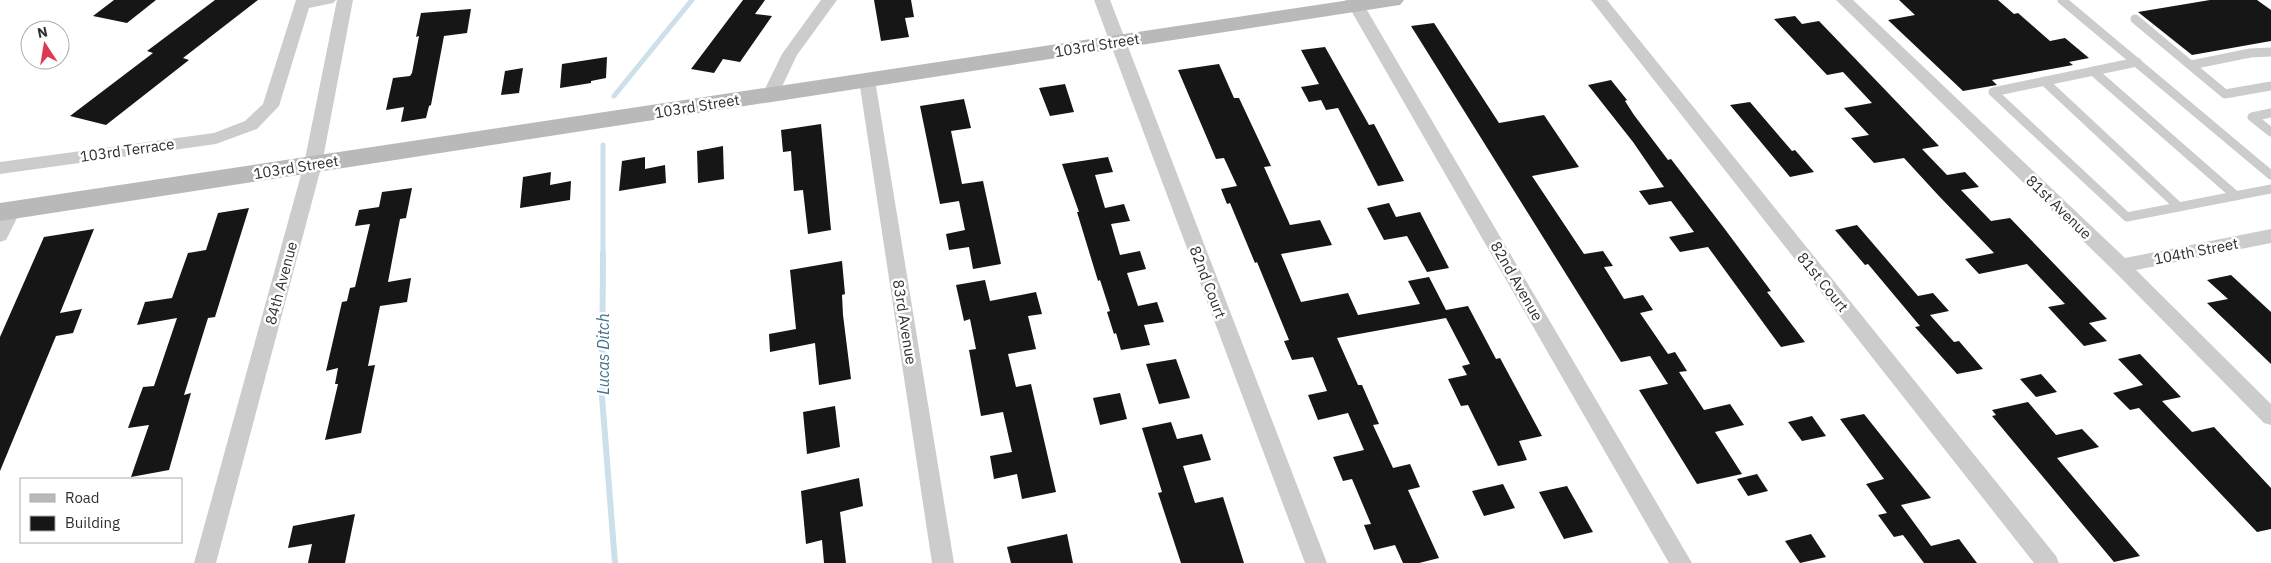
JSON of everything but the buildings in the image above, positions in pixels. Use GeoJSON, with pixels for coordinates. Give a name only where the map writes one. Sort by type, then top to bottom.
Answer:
{"type":"FeatureCollection","features":[{"type":"Feature","properties":{"kind":"street"},"geometry":{"type":"LineString","coordinates":[[251,125],[271,106],[304,2],[328,0]]}},
{"type":"Feature","properties":{"kind":"street","name":"84th Avenue"},"geometry":{"type":"LineString","coordinates":[[205,563],[313,164],[345,0]]}},
{"type":"Feature","properties":{"kind":"street"},"geometry":{"type":"LineString","coordinates":[[770,95],[790,54],[829,0]]}},
{"type":"Feature","properties":{"kind":"street","name":"82nd Court"},"geometry":{"type":"LineString","coordinates":[[1102,0],[1116,42],[1316,563]]}},
{"type":"Feature","properties":{"kind":"street","name":"103rd Street"},"geometry":{"type":"LineString","coordinates":[[6,211],[1116,42],[1355,3],[1393,0]]}},
{"type":"Feature","properties":{"kind":"street","name":"81st Court"},"geometry":{"type":"LineString","coordinates":[[1599,0],[2048,563]]}},
{"type":"Feature","properties":{"kind":"street","name":"81st Avenue"},"geometry":{"type":"LineString","coordinates":[[1844,0],[2120,266],[2271,416]]}},
{"type":"Feature","properties":{"kind":"street","name":"82nd Avenue"},"geometry":{"type":"LineString","coordinates":[[1355,3],[1681,563]]}},
{"type":"Feature","properties":{"kind":"street","name":"83rd Avenue"},"geometry":{"type":"LineString","coordinates":[[867,80],[943,563]]}},
{"type":"Feature","properties":{"kind":"street","name":"103rd Terrace"},"geometry":{"type":"LineString","coordinates":[[0,168],[216,138],[251,125]]}},
{"type":"Feature","properties":{"kind":"street"},"geometry":{"type":"LineString","coordinates":[[0,235],[6,211]]}},
{"type":"Feature","properties":{"kind":"street","name":"104th Street"},"geometry":{"type":"LineString","coordinates":[[2120,266],[2271,236]]}},
{"type":"Feature","properties":{"kind":"lane"},"geometry":{"type":"LineString","coordinates":[[2062,0],[2271,175]]}},
{"type":"Feature","properties":{"kind":"lane"},"geometry":{"type":"LineString","coordinates":[[2135,19],[2225,94],[2271,86]]}},
{"type":"Feature","properties":{"kind":"lane"},"geometry":{"type":"LineString","coordinates":[[2191,65],[2250,53],[2271,52]]}},
{"type":"Feature","properties":{"kind":"lane"},"geometry":{"type":"LineString","coordinates":[[2137,62],[1993,92],[2127,217],[2271,189]]}},
{"type":"Feature","properties":{"kind":"lane"},"geometry":{"type":"LineString","coordinates":[[2093,71],[2236,196]]}},
{"type":"Feature","properties":{"kind":"lane"},"geometry":{"type":"LineString","coordinates":[[2044,81],[2179,207]]}},
{"type":"Feature","properties":{"kind":"lane"},"geometry":{"type":"LineString","coordinates":[[2271,114],[2252,117],[2271,132]]}},
{"type":"Feature","properties":{"kind":"waterway","name":"Lucas Ditch"},"geometry":{"type":"LineString","coordinates":[[614,96],[692,0]]}},
{"type":"Feature","properties":{"kind":"waterway","name":"Lucas Ditch"},"geometry":{"type":"LineString","coordinates":[[603,145],[603,253]]}},
{"type":"Feature","properties":{"kind":"waterway","name":"Lucas Ditch"},"geometry":{"type":"LineString","coordinates":[[603,253],[602,397],[615,563]]}}]}
